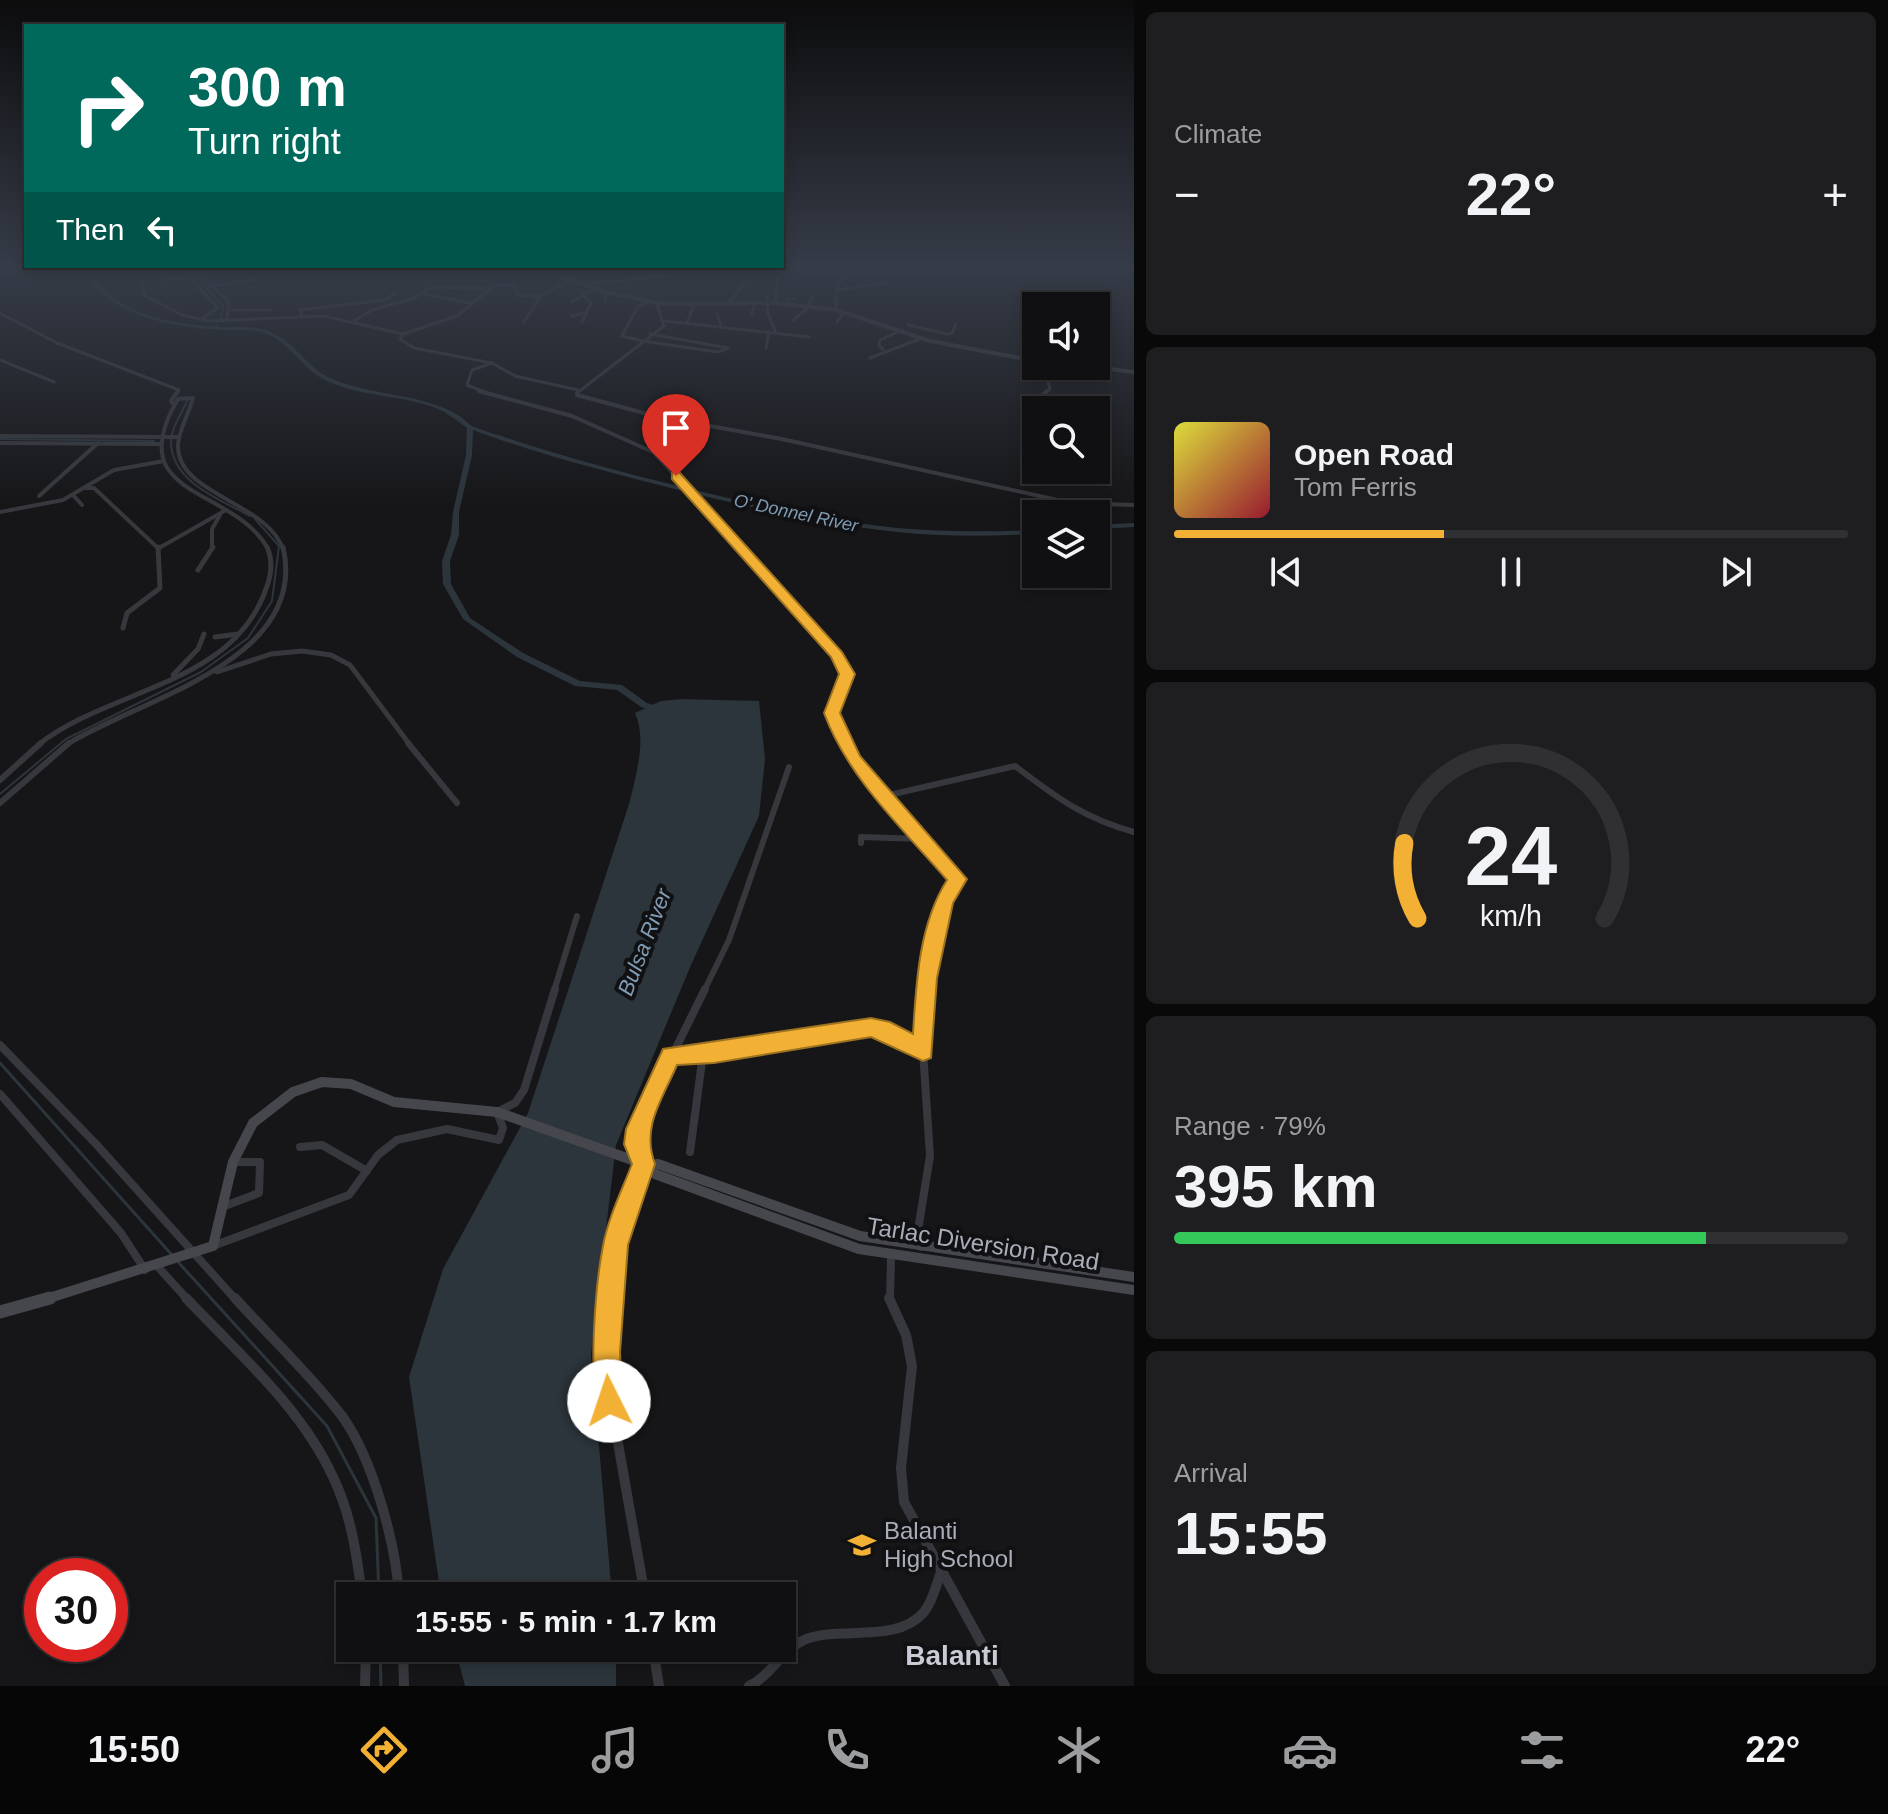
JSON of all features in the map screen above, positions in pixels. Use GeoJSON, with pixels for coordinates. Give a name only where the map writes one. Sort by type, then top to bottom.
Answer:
{"type":"FeatureCollection","features":[{"type":"Feature","properties":{"kind":"main road","name":"Tarlac Diversion Road"},"geometry":{"type":"LineString","coordinates":[[213,1246],[233,1162],[247,1132],[259,1117],[293,1092],[322,1082],[351,1084],[394,1102],[502,1113],[643,1164],[667,1179],[828,1238],[1134,1290]]}},
{"type":"Feature","properties":{"kind":"main road"},"geometry":{"type":"LineString","coordinates":[[0,1312],[164,1266],[213,1246]]}},
{"type":"Feature","properties":{"kind":"main road","name":"Tarlac Diversion Road"},"geometry":{"type":"LineString","coordinates":[[922,1254],[1134,1277]]}},
{"type":"Feature","properties":{"kind":"street"},"geometry":{"type":"LineString","coordinates":[[67,347],[179,390],[171,401],[174,405]]}},
{"type":"Feature","properties":{"kind":"street"},"geometry":{"type":"LineString","coordinates":[[412,347],[492,363],[515,376],[578,390]]}},
{"type":"Feature","properties":{"kind":"street"},"geometry":{"type":"LineString","coordinates":[[635,347],[576,393],[581,398],[655,416],[768,436],[1050,499],[1082,504],[1134,505]]}},
{"type":"Feature","properties":{"kind":"street"},"geometry":{"type":"LineString","coordinates":[[681,347],[718,352],[728,348],[721,347]]}},
{"type":"Feature","properties":{"kind":"street"},"geometry":{"type":"LineString","coordinates":[[870,358],[883,349],[904,347]]}},
{"type":"Feature","properties":{"kind":"street"},"geometry":{"type":"LineString","coordinates":[[911,347],[914,350]]}},
{"type":"Feature","properties":{"kind":"street"},"geometry":{"type":"LineString","coordinates":[[955,347],[1022,359]]}},
{"type":"Feature","properties":{"kind":"street"},"geometry":{"type":"LineString","coordinates":[[0,360],[54,382]]}},
{"type":"Feature","properties":{"kind":"street"},"geometry":{"type":"LineString","coordinates":[[492,363],[472,370],[467,385],[470,389],[572,416],[653,452],[820,633],[847,674],[832,713],[834,723],[854,760],[957,879],[943,902],[927,978],[923,1051],[930,1156],[919,1224],[922,1254]]}},
{"type":"Feature","properties":{"kind":"street"},"geometry":{"type":"LineString","coordinates":[[1110,369],[1134,372]]}},
{"type":"Feature","properties":{"kind":"street"},"geometry":{"type":"LineString","coordinates":[[1043,395],[1050,389],[1048,380]]}},
{"type":"Feature","properties":{"kind":"street"},"geometry":{"type":"LineString","coordinates":[[0,780],[70,724],[191,669],[238,634],[264,599],[271,564],[269,552],[256,531],[182,486],[164,461],[161,440],[174,405],[180,398],[194,399],[178,437],[179,454],[191,475],[260,516],[281,541],[288,565],[287,582],[271,620],[237,653],[202,677]]}},
{"type":"Feature","properties":{"kind":"street"},"geometry":{"type":"LineString","coordinates":[[0,436],[161,440]]}},
{"type":"Feature","properties":{"kind":"street"},"geometry":{"type":"LineString","coordinates":[[0,443],[98,443],[178,437]]}},
{"type":"Feature","properties":{"kind":"street"},"geometry":{"type":"LineString","coordinates":[[39,496],[98,443]]}},
{"type":"Feature","properties":{"kind":"street"},"geometry":{"type":"LineString","coordinates":[[0,512],[73,495],[117,469],[164,461]]}},
{"type":"Feature","properties":{"kind":"street"},"geometry":{"type":"LineString","coordinates":[[86,488],[95,488],[159,548],[160,588],[127,613],[123,628]]}},
{"type":"Feature","properties":{"kind":"street"},"geometry":{"type":"LineString","coordinates":[[73,495],[82,505]]}},
{"type":"Feature","properties":{"kind":"street"},"geometry":{"type":"LineString","coordinates":[[159,548],[226,510]]}},
{"type":"Feature","properties":{"kind":"street"},"geometry":{"type":"LineString","coordinates":[[198,570],[213,554],[214,520],[226,510]]}},
{"type":"Feature","properties":{"kind":"street"},"geometry":{"type":"LineString","coordinates":[[166,682],[198,649],[204,634]]}},
{"type":"Feature","properties":{"kind":"street"},"geometry":{"type":"LineString","coordinates":[[215,637],[238,634]]}},
{"type":"Feature","properties":{"kind":"street"},"geometry":{"type":"LineString","coordinates":[[0,803],[28,775],[70,743],[243,658],[329,654],[354,666],[355,676],[372,692],[387,717],[457,803]]}},
{"type":"Feature","properties":{"kind":"street"},"geometry":{"type":"LineString","coordinates":[[166,682],[173,692]]}},
{"type":"Feature","properties":{"kind":"street"},"geometry":{"type":"LineString","coordinates":[[885,796],[1015,766],[1072,809],[1095,821],[1134,832]]}},
{"type":"Feature","properties":{"kind":"street"},"geometry":{"type":"LineString","coordinates":[[643,1582],[606,1375],[615,1245],[643,1164],[636,1144],[637,1129],[734,928],[789,767]]}},
{"type":"Feature","properties":{"kind":"street"},"geometry":{"type":"LineString","coordinates":[[861,843],[861,837],[922,839]]}},
{"type":"Feature","properties":{"kind":"street"},"geometry":{"type":"LineString","coordinates":[[213,1246],[349,1195],[378,1155],[397,1140],[447,1129],[497,1142],[503,1128],[496,1117],[515,1103],[524,1090],[577,916]]}},
{"type":"Feature","properties":{"kind":"street"},"geometry":{"type":"LineString","coordinates":[[671,1056],[703,1054],[871,1027],[883,1029],[923,1051]]}},
{"type":"Feature","properties":{"kind":"street"},"geometry":{"type":"LineString","coordinates":[[0,1045],[190,1256],[343,1418],[374,1482],[397,1563],[398,1582]]}},
{"type":"Feature","properties":{"kind":"street"},"geometry":{"type":"LineString","coordinates":[[690,1152],[703,1054]]}},
{"type":"Feature","properties":{"kind":"street"},"geometry":{"type":"LineString","coordinates":[[0,1094],[113,1224],[139,1256],[145,1270]]}},
{"type":"Feature","properties":{"kind":"street"},"geometry":{"type":"LineString","coordinates":[[300,1147],[322,1145],[367,1171]]}},
{"type":"Feature","properties":{"kind":"street"},"geometry":{"type":"LineString","coordinates":[[222,1207],[259,1193],[260,1162],[233,1162]]}},
{"type":"Feature","properties":{"kind":"street"},"geometry":{"type":"LineString","coordinates":[[891,1249],[888,1296],[906,1335],[912,1366],[901,1485],[913,1524],[1005,1686]]}},
{"type":"Feature","properties":{"kind":"street"},"geometry":{"type":"LineString","coordinates":[[164,1266],[295,1418],[326,1463],[353,1530],[360,1582]]}},
{"type":"Feature","properties":{"kind":"street"},"geometry":{"type":"LineString","coordinates":[[749,1686],[761,1681],[795,1644],[823,1635],[906,1624],[923,1614],[941,1572]]}},
{"type":"Feature","properties":{"kind":"street"},"geometry":{"type":"LineString","coordinates":[[365,1686],[366,1662]]}},
{"type":"Feature","properties":{"kind":"street"},"geometry":{"type":"LineString","coordinates":[[403,1662],[404,1686]]}},
{"type":"Feature","properties":{"kind":"street"},"geometry":{"type":"LineString","coordinates":[[655,1662],[659,1686]]}},
{"type":"Feature","properties":{"kind":"water"},"geometry":{"type":"Polygon","coordinates":[[[661,701],[759,701],[765,759],[759,816],[691,965],[616,1145],[591,1354],[611,1582],[439,1582],[409,1377],[443,1269],[528,1113],[630,801],[640,746],[635,713],[661,701]]]}},
{"type":"Feature","properties":{"kind":"water"},"geometry":{"type":"Polygon","coordinates":[[[459,1662],[616,1662],[616,1686],[465,1686],[459,1662]]]}},
{"type":"Feature","properties":{"kind":"waterway"},"geometry":{"type":"LineString","coordinates":[[289,347],[327,379],[438,407],[470,427]]}},
{"type":"Feature","properties":{"kind":"waterway"},"geometry":{"type":"LineString","coordinates":[[187,401],[171,437],[173,456],[179,468],[200,488],[250,516]]}},
{"type":"Feature","properties":{"kind":"waterway","name":"O' Donnel River"},"geometry":{"type":"LineString","coordinates":[[470,427],[520,445],[623,474],[810,517],[898,530],[1022,533]]}},
{"type":"Feature","properties":{"kind":"waterway","name":"Bulsa River"},"geometry":{"type":"LineString","coordinates":[[470,427],[469,455],[456,512],[455,535],[446,561],[447,584],[467,619],[520,655],[578,684],[619,687],[644,705],[661,710]]}},
{"type":"Feature","properties":{"kind":"waterway"},"geometry":{"type":"LineString","coordinates":[[0,439],[154,441]]}},
{"type":"Feature","properties":{"kind":"waterway"},"geometry":{"type":"LineString","coordinates":[[0,794],[66,739],[201,672],[248,638],[272,601],[279,546],[255,519]]}},
{"type":"Feature","properties":{"kind":"waterway","name":"O' Donnel River"},"geometry":{"type":"LineString","coordinates":[[1110,526],[1134,525]]}},
{"type":"Feature","properties":{"kind":"waterway"},"geometry":{"type":"LineString","coordinates":[[0,1063],[172,1255]]}},
{"type":"Feature","properties":{"kind":"waterway"},"geometry":{"type":"LineString","coordinates":[[179,1263],[327,1426],[376,1518],[378,1582]]}},
{"type":"Feature","properties":{"kind":"waterway"},"geometry":{"type":"LineString","coordinates":[[380,1662],[381,1686]]}},
{"type":"Feature","properties":{"kind":"place","name":"Balanti High School"},"geometry":{"type":"Point","coordinates":[862,1545]}},
{"type":"Feature","properties":{"kind":"district","name":"Balanti"},"geometry":{"type":"Point","coordinates":[952,1655]}},
{"type":"Feature","properties":{"kind":"route"},"geometry":{"type":"LineString","coordinates":[[609,1401],[606,1375],[615,1245],[644,1164],[637,1150],[637,1129],[671,1056],[714,1053],[871,1027],[883,1029],[923,1051],[924,989],[943,902],[957,879],[854,760],[841,737],[832,713],[847,674],[837,655],[676,476]]}}]}
